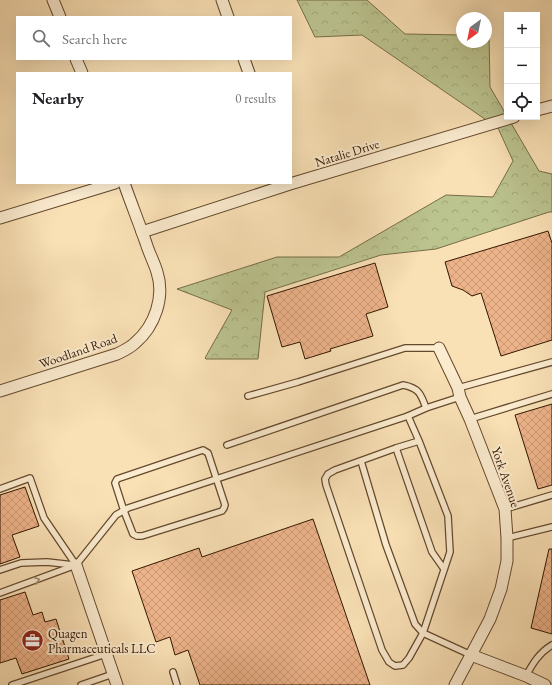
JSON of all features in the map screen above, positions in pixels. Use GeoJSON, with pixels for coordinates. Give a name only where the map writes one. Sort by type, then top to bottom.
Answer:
{"type":"FeatureCollection","features":[{"type":"Feature","properties":{"kind":"street"},"geometry":{"type":"LineString","coordinates":[[53,0],[60,16]]}},
{"type":"Feature","properties":{"kind":"street"},"geometry":{"type":"LineString","coordinates":[[222,0],[228,16]]}},
{"type":"Feature","properties":{"kind":"street"},"geometry":{"type":"LineString","coordinates":[[76,60],[82,72]]}},
{"type":"Feature","properties":{"kind":"street"},"geometry":{"type":"LineString","coordinates":[[244,60],[249,72]]}},
{"type":"Feature","properties":{"kind":"street"},"geometry":{"type":"LineString","coordinates":[[540,109],[552,106]]}},
{"type":"Feature","properties":{"kind":"street","name":"Natalie Drive"},"geometry":{"type":"LineString","coordinates":[[292,183],[504,120]]}},
{"type":"Feature","properties":{"kind":"street"},"geometry":{"type":"LineString","coordinates":[[0,218],[112,184]]}},
{"type":"Feature","properties":{"kind":"street","name":"Woodland Road"},"geometry":{"type":"LineString","coordinates":[[0,391],[117,354],[130,348],[141,338],[153,320],[158,306],[160,292],[157,271],[124,184]]}},
{"type":"Feature","properties":{"kind":"street","name":"Natalie Drive"},"geometry":{"type":"LineString","coordinates":[[142,232],[289,184]]}},
{"type":"Feature","properties":{"kind":"street","name":"York Avenue"},"geometry":{"type":"LineString","coordinates":[[439,348],[470,419],[505,509],[507,538],[507,561],[501,589],[490,619],[470,655],[456,685]]}},
{"type":"Feature","properties":{"kind":"street"},"geometry":{"type":"LineString","coordinates":[[76,565],[115,680]]}},
{"type":"Feature","properties":{"kind":"street"},"geometry":{"type":"LineString","coordinates":[[470,655],[526,676],[545,685]]}},
{"type":"Feature","properties":{"kind":"lane"},"geometry":{"type":"LineString","coordinates":[[248,396],[298,382],[405,348],[439,348]]}},
{"type":"Feature","properties":{"kind":"lane"},"geometry":{"type":"LineString","coordinates":[[0,593],[76,565],[116,515],[128,508],[408,416],[459,393],[552,362]]}},
{"type":"Feature","properties":{"kind":"lane"},"geometry":{"type":"LineString","coordinates":[[227,445],[403,385],[412,386],[418,390],[426,408]]}},
{"type":"Feature","properties":{"kind":"lane"},"geometry":{"type":"LineString","coordinates":[[470,419],[552,394]]}},
{"type":"Feature","properties":{"kind":"lane"},"geometry":{"type":"LineString","coordinates":[[408,416],[419,442],[448,516],[450,552],[423,633],[410,658],[403,665],[395,666],[389,662],[382,650],[325,479],[328,474],[335,470],[396,448],[419,442]]}},
{"type":"Feature","properties":{"kind":"lane"},"geometry":{"type":"LineString","coordinates":[[396,448],[432,552],[444,569]]}},
{"type":"Feature","properties":{"kind":"lane"},"geometry":{"type":"LineString","coordinates":[[203,450],[208,453],[225,505],[222,511],[142,536],[133,534],[124,511],[115,483],[117,478],[203,450]]}},
{"type":"Feature","properties":{"kind":"lane"},"geometry":{"type":"LineString","coordinates":[[361,461],[386,545],[415,624],[423,633],[470,655]]}},
{"type":"Feature","properties":{"kind":"lane"},"geometry":{"type":"LineString","coordinates":[[0,489],[30,478],[44,518],[76,565]]}},
{"type":"Feature","properties":{"kind":"lane"},"geometry":{"type":"LineString","coordinates":[[505,509],[552,495]]}},
{"type":"Feature","properties":{"kind":"lane"},"geometry":{"type":"LineString","coordinates":[[507,538],[552,527]]}},
{"type":"Feature","properties":{"kind":"lane"},"geometry":{"type":"LineString","coordinates":[[0,570],[20,563],[47,562],[76,565]]}},
{"type":"Feature","properties":{"kind":"lane"},"geometry":{"type":"LineString","coordinates":[[526,676],[540,654],[552,645]]}},
{"type":"Feature","properties":{"kind":"lane"},"geometry":{"type":"LineString","coordinates":[[12,685],[106,654]]}},
{"type":"Feature","properties":{"kind":"lane"},"geometry":{"type":"LineString","coordinates":[[173,672],[177,685]]}},
{"type":"Feature","properties":{"kind":"lane"},"geometry":{"type":"LineString","coordinates":[[81,685],[115,680]]}},
{"type":"Feature","properties":{"kind":"green space"},"geometry":{"type":"Polygon","coordinates":[[[297,0],[367,0],[405,34],[456,35],[456,48],[489,48],[490,87],[504,111],[504,120],[509,120],[539,171],[552,174],[552,212],[436,249],[381,255],[265,292],[258,359],[206,359],[205,358],[232,310],[177,289],[277,257],[339,257],[446,195],[493,197],[513,161],[498,128],[362,35],[315,37],[297,0]]]}},
{"type":"Feature","properties":{"kind":"building"},"geometry":{"type":"Polygon","coordinates":[[[548,231],[552,243],[552,340],[501,356],[481,293],[472,296],[463,290],[452,286],[445,262],[548,231]]]}},
{"type":"Feature","properties":{"kind":"building"},"geometry":{"type":"Polygon","coordinates":[[[375,263],[388,307],[366,314],[373,336],[330,349],[331,351],[305,359],[300,342],[282,347],[267,296],[375,263]]]}},
{"type":"Feature","properties":{"kind":"building"},"geometry":{"type":"Polygon","coordinates":[[[552,404],[552,485],[538,489],[515,415],[552,404]]]}},
{"type":"Feature","properties":{"kind":"building"},"geometry":{"type":"Polygon","coordinates":[[[25,487],[39,526],[12,535],[20,557],[0,564],[0,495],[25,487]]]}},
{"type":"Feature","properties":{"kind":"building"},"geometry":{"type":"Polygon","coordinates":[[[313,519],[370,685],[200,685],[188,650],[175,655],[170,637],[156,642],[132,571],[199,548],[202,557],[313,519]]]}},
{"type":"Feature","properties":{"kind":"building"},"geometry":{"type":"Polygon","coordinates":[[[549,549],[552,549],[552,634],[531,628],[549,549]]]}},
{"type":"Feature","properties":{"kind":"building","name":"Quagen Pharmaceuticals LLC"},"geometry":{"type":"Polygon","coordinates":[[[25,592],[33,615],[42,612],[45,622],[56,619],[69,659],[22,674],[16,658],[0,663],[0,600],[25,592]]]}},
{"type":"Feature","properties":{"kind":"place","name":"Quagen Pharmaceuticals LLC"},"geometry":{"type":"Point","coordinates":[32,640]}}]}
